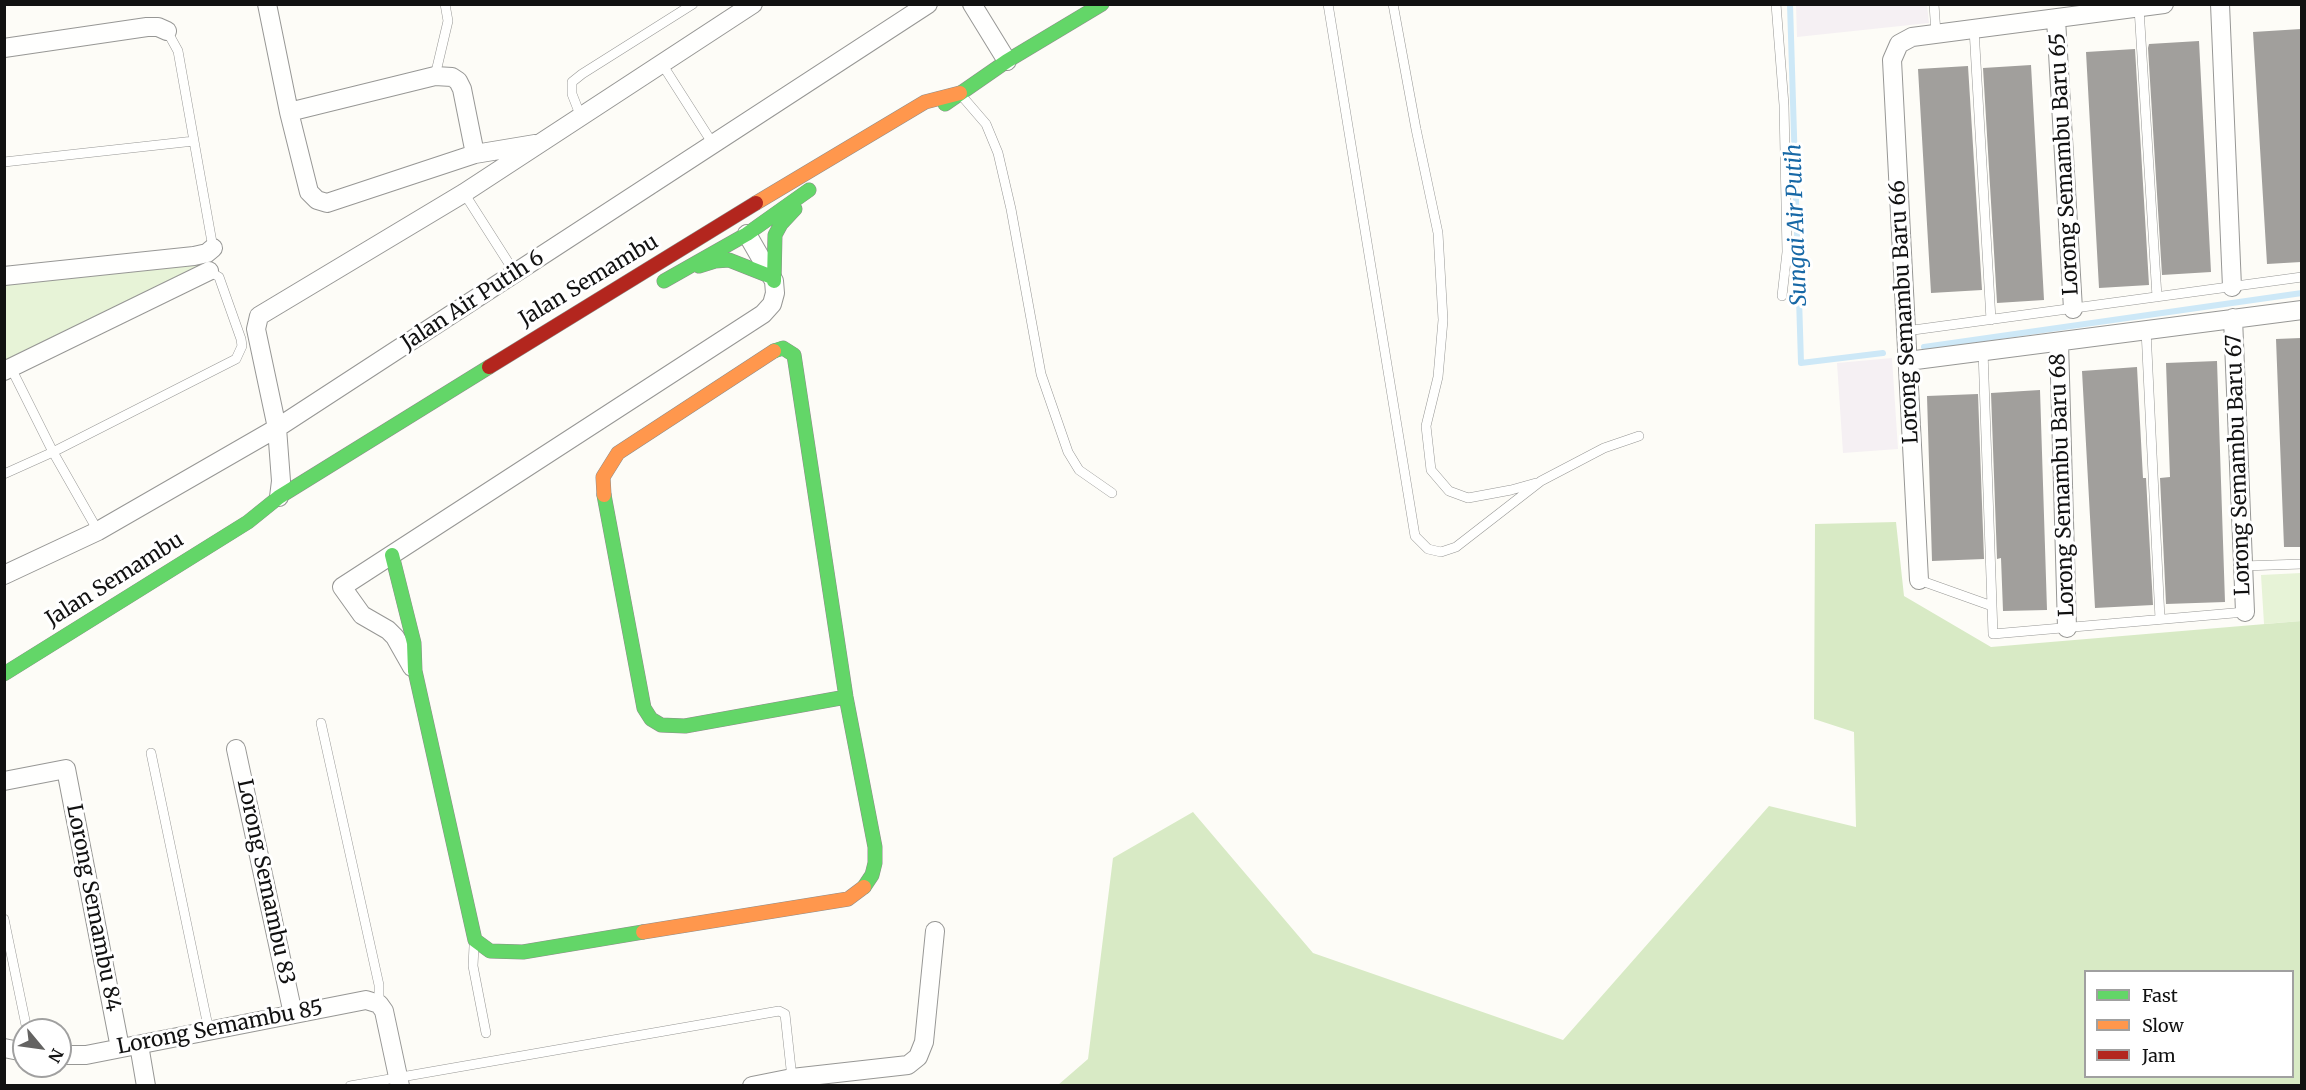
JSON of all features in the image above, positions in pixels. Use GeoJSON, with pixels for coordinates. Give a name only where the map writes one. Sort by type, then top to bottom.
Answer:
{"type":"FeatureCollection","features":[{"type":"Feature","properties":{"kind":"street"},"geometry":{"type":"LineString","coordinates":[[267,4],[289,112],[309,192],[316,200],[327,203],[475,154],[542,142]]}},
{"type":"Feature","properties":{"kind":"street"},"geometry":{"type":"LineString","coordinates":[[284,502],[277,428],[256,329],[259,316],[464,193],[753,4]]}},
{"type":"Feature","properties":{"kind":"street","name":"Jalan Air Putih 6"},"geometry":{"type":"LineString","coordinates":[[4,575],[98,531],[277,428],[928,4]]}},
{"type":"Feature","properties":{"kind":"street"},"geometry":{"type":"LineString","coordinates":[[972,4],[1007,61]]}},
{"type":"Feature","properties":{"kind":"street","name":"Jalan Semambu"},"geometry":{"type":"LineString","coordinates":[[924,119],[1007,61],[1102,4]]}},
{"type":"Feature","properties":{"kind":"street"},"geometry":{"type":"LineString","coordinates":[[1936,34],[2164,4]]}},
{"type":"Feature","properties":{"kind":"street"},"geometry":{"type":"LineString","coordinates":[[2220,4],[2232,286]]}},
{"type":"Feature","properties":{"kind":"street","name":"Lorong Semambu Baru 65"},"geometry":{"type":"LineString","coordinates":[[2056,19],[2073,309]]}},
{"type":"Feature","properties":{"kind":"street"},"geometry":{"type":"LineString","coordinates":[[4,48],[147,27],[158,27],[167,31]]}},
{"type":"Feature","properties":{"kind":"street","name":"Lorong Semambu Baru 66"},"geometry":{"type":"LineString","coordinates":[[1919,580],[1892,60],[1899,44],[1912,37],[1936,34]]}},
{"type":"Feature","properties":{"kind":"street"},"geometry":{"type":"LineString","coordinates":[[289,112],[435,76],[452,77],[458,81],[462,89],[475,154]]}},
{"type":"Feature","properties":{"kind":"street","name":"Jalan Semambu"},"geometry":{"type":"LineString","coordinates":[[4,674],[248,522],[284,502],[720,225],[925,102],[960,93]]}},
{"type":"Feature","properties":{"kind":"street","name":"Jalan Semambu"},"geometry":{"type":"LineString","coordinates":[[656,286],[747,234],[816,186],[781,224],[775,235],[772,259],[773,279]]}},
{"type":"Feature","properties":{"kind":"street"},"geometry":{"type":"LineString","coordinates":[[747,234],[756,204]]}},
{"type":"Feature","properties":{"kind":"street"},"geometry":{"type":"LineString","coordinates":[[415,671],[395,638],[388,630],[362,615],[342,587],[763,314],[772,304],[776,293],[773,279],[747,234],[720,225]]}},
{"type":"Feature","properties":{"kind":"street"},"geometry":{"type":"LineString","coordinates":[[4,276],[194,256],[207,253],[213,248]]}},
{"type":"Feature","properties":{"kind":"street"},"geometry":{"type":"LineString","coordinates":[[676,273],[715,261],[729,260],[773,279]]}},
{"type":"Feature","properties":{"kind":"street"},"geometry":{"type":"LineString","coordinates":[[8,369],[210,271]]}},
{"type":"Feature","properties":{"kind":"street"},"geometry":{"type":"LineString","coordinates":[[1908,361],[2301,310]]}},
{"type":"Feature","properties":{"kind":"street","name":"Lorong Semambu Baru 67"},"geometry":{"type":"LineString","coordinates":[[2233,318],[2245,612]]}},
{"type":"Feature","properties":{"kind":"street","name":"Lorong Semambu Baru 68"},"geometry":{"type":"LineString","coordinates":[[2059,342],[2067,628]]}},
{"type":"Feature","properties":{"kind":"street"},"geometry":{"type":"LineString","coordinates":[[392,555],[414,643],[415,671],[475,940],[490,951],[523,952],[848,899],[866,886],[872,875],[875,847],[846,697],[794,356],[783,348],[774,351],[618,453],[603,477],[604,492],[644,708],[651,719],[661,725],[685,726],[846,697]]}},
{"type":"Feature","properties":{"kind":"street","name":"Lorong Semambu 83"},"geometry":{"type":"LineString","coordinates":[[236,749],[293,1014]]}},
{"type":"Feature","properties":{"kind":"street","name":"Lorong Semambu 84"},"geometry":{"type":"LineString","coordinates":[[4,782],[66,769],[120,1048]]}},
{"type":"Feature","properties":{"kind":"street"},"geometry":{"type":"LineString","coordinates":[[752,1086],[792,1078],[908,1065],[918,1057],[924,1042],[935,931]]}},
{"type":"Feature","properties":{"kind":"street","name":"Lorong Semambu 85"},"geometry":{"type":"LineString","coordinates":[[72,1055],[86,1055],[366,1000],[380,1004]]}},
{"type":"Feature","properties":{"kind":"street"},"geometry":{"type":"LineString","coordinates":[[380,1004],[384,1011],[399,1081]]}},
{"type":"Feature","properties":{"kind":"street"},"geometry":{"type":"LineString","coordinates":[[139,1045],[146,1086]]}},
{"type":"Feature","properties":{"kind":"lane"},"geometry":{"type":"LineString","coordinates":[[435,76],[447,21],[445,4]]}},
{"type":"Feature","properties":{"kind":"lane"},"geometry":{"type":"LineString","coordinates":[[581,117],[572,94],[572,82],[693,4]]}},
{"type":"Feature","properties":{"kind":"lane"},"geometry":{"type":"LineString","coordinates":[[1328,4],[1414,536],[1428,549],[1441,552],[1456,547],[1541,481],[1604,448],[1639,436]]}},
{"type":"Feature","properties":{"kind":"lane"},"geometry":{"type":"LineString","coordinates":[[1776,4],[1784,105],[1787,229],[1782,296]]}},
{"type":"Feature","properties":{"kind":"lane"},"geometry":{"type":"LineString","coordinates":[[1934,4],[1936,34]]}},
{"type":"Feature","properties":{"kind":"lane"},"geometry":{"type":"LineString","coordinates":[[1395,5],[1416,129],[1438,233],[1443,320],[1437,377],[1426,426],[1431,470],[1449,491],[1468,498],[1511,490],[1541,481]]}},
{"type":"Feature","properties":{"kind":"lane"},"geometry":{"type":"LineString","coordinates":[[2139,8],[2157,297]]}},
{"type":"Feature","properties":{"kind":"lane"},"geometry":{"type":"LineString","coordinates":[[1974,29],[1991,320]]}},
{"type":"Feature","properties":{"kind":"lane"},"geometry":{"type":"LineString","coordinates":[[167,31],[178,51],[213,248]]}},
{"type":"Feature","properties":{"kind":"lane"},"geometry":{"type":"LineString","coordinates":[[662,64],[713,144]]}},
{"type":"Feature","properties":{"kind":"lane"},"geometry":{"type":"LineString","coordinates":[[960,93],[986,124],[998,153],[1011,209],[1041,374],[1068,452],[1078,470],[1112,493]]}},
{"type":"Feature","properties":{"kind":"lane"},"geometry":{"type":"LineString","coordinates":[[4,162],[194,141]]}},
{"type":"Feature","properties":{"kind":"lane"},"geometry":{"type":"LineString","coordinates":[[464,193],[515,273]]}},
{"type":"Feature","properties":{"kind":"lane"},"geometry":{"type":"LineString","coordinates":[[4,474],[53,452],[236,359],[242,346],[241,339],[219,278],[210,271]]}},
{"type":"Feature","properties":{"kind":"lane"},"geometry":{"type":"LineString","coordinates":[[1906,331],[2301,277]]}},
{"type":"Feature","properties":{"kind":"lane"},"geometry":{"type":"LineString","coordinates":[[2146,330],[2160,619]]}},
{"type":"Feature","properties":{"kind":"lane"},"geometry":{"type":"LineString","coordinates":[[1983,351],[1993,634],[2245,612]]}},
{"type":"Feature","properties":{"kind":"lane"},"geometry":{"type":"LineString","coordinates":[[8,369],[98,531]]}},
{"type":"Feature","properties":{"kind":"lane"},"geometry":{"type":"LineString","coordinates":[[2243,567],[2301,564]]}},
{"type":"Feature","properties":{"kind":"lane"},"geometry":{"type":"LineString","coordinates":[[1919,580],[1992,606]]}},
{"type":"Feature","properties":{"kind":"lane"},"geometry":{"type":"LineString","coordinates":[[321,723],[379,985],[380,1004]]}},
{"type":"Feature","properties":{"kind":"lane"},"geometry":{"type":"LineString","coordinates":[[151,753],[208,1031]]}},
{"type":"Feature","properties":{"kind":"lane"},"geometry":{"type":"LineString","coordinates":[[4,919],[25,1018]]}},
{"type":"Feature","properties":{"kind":"lane"},"geometry":{"type":"LineString","coordinates":[[475,940],[474,966],[486,1033]]}},
{"type":"Feature","properties":{"kind":"lane"},"geometry":{"type":"LineString","coordinates":[[350,1086],[399,1081],[779,1011],[785,1014],[792,1078]]}},
{"type":"Feature","properties":{"kind":"shaded area"},"geometry":{"type":"Polygon","coordinates":[[[1796,5],[1927,5],[1929,23],[1797,37],[1796,5]]]}},
{"type":"Feature","properties":{"kind":"shaded area"},"geometry":{"type":"Polygon","coordinates":[[[1892,358],[1898,449],[1843,453],[1837,363],[1892,358]]]}},
{"type":"Feature","properties":{"kind":"green space"},"geometry":{"type":"Polygon","coordinates":[[[208,259],[213,263],[5,367],[5,285],[208,259]]]}},
{"type":"Feature","properties":{"kind":"green space"},"geometry":{"type":"Polygon","coordinates":[[[1896,522],[1904,596],[1991,647],[2301,621],[2301,1085],[1058,1085],[1088,1059],[1113,858],[1193,812],[1313,953],[1563,1040],[1769,806],[1856,827],[1854,732],[1814,719],[1815,524],[1896,522]]]}},
{"type":"Feature","properties":{"kind":"green space"},"geometry":{"type":"Polygon","coordinates":[[[2301,573],[2301,621],[2264,624],[2261,575],[2301,573]]]}},
{"type":"Feature","properties":{"kind":"building"},"geometry":{"type":"Polygon","coordinates":[[[2301,29],[2301,262],[2267,264],[2253,32],[2301,29]]]}},
{"type":"Feature","properties":{"kind":"building"},"geometry":{"type":"Polygon","coordinates":[[[2199,41],[2211,272],[2162,275],[2148,48],[2149,44],[2199,41]]]}},
{"type":"Feature","properties":{"kind":"building"},"geometry":{"type":"Polygon","coordinates":[[[2135,49],[2149,285],[2099,288],[2086,52],[2135,49]]]}},
{"type":"Feature","properties":{"kind":"building"},"geometry":{"type":"Polygon","coordinates":[[[2031,65],[2044,300],[1997,303],[1983,68],[2031,65]]]}},
{"type":"Feature","properties":{"kind":"building"},"geometry":{"type":"Polygon","coordinates":[[[1968,66],[1982,290],[1931,293],[1918,69],[1968,66]]]}},
{"type":"Feature","properties":{"kind":"building"},"geometry":{"type":"Polygon","coordinates":[[[2301,338],[2301,547],[2284,547],[2276,339],[2301,338]]]}},
{"type":"Feature","properties":{"kind":"building"},"geometry":{"type":"Polygon","coordinates":[[[2217,361],[2225,602],[2166,604],[2160,478],[2170,477],[2166,363],[2217,361]]]}},
{"type":"Feature","properties":{"kind":"building"},"geometry":{"type":"Polygon","coordinates":[[[2137,367],[2153,605],[2095,608],[2082,371],[2137,367]]]}},
{"type":"Feature","properties":{"kind":"building"},"geometry":{"type":"Polygon","coordinates":[[[2040,390],[2047,610],[2003,611],[2001,558],[1997,559],[1991,393],[2040,390]]]}},
{"type":"Feature","properties":{"kind":"building"},"geometry":{"type":"Polygon","coordinates":[[[1978,394],[1984,559],[1932,561],[1927,396],[1978,394]]]}},
{"type":"Feature","properties":{"kind":"waterway","name":"Sungai Air Putih"},"geometry":{"type":"LineString","coordinates":[[1790,4],[1801,363],[1883,353]]}},
{"type":"Feature","properties":{"kind":"waterway","name":"Sungai Air Putih"},"geometry":{"type":"LineString","coordinates":[[1924,347],[2302,293]]}},
{"type":"Feature","properties":{"kind":"traffic: fast"},"geometry":{"type":"LineString","coordinates":[[945,104],[1007,61],[1102,4]]}},
{"type":"Feature","properties":{"kind":"traffic: fast"},"geometry":{"type":"LineString","coordinates":[[664,281],[747,234],[809,190]]}},
{"type":"Feature","properties":{"kind":"traffic: fast"},"geometry":{"type":"LineString","coordinates":[[774,281],[775,235],[781,224],[795,209]]}},
{"type":"Feature","properties":{"kind":"traffic: fast"},"geometry":{"type":"LineString","coordinates":[[699,266],[729,260],[772,277]]}},
{"type":"Feature","properties":{"kind":"traffic: fast"},"geometry":{"type":"LineString","coordinates":[[774,351],[783,348],[794,355],[846,697],[875,847],[872,875],[864,887]]}},
{"type":"Feature","properties":{"kind":"traffic: fast"},"geometry":{"type":"LineString","coordinates":[[4,674],[248,522],[279,497],[489,367]]}},
{"type":"Feature","properties":{"kind":"traffic: fast"},"geometry":{"type":"LineString","coordinates":[[604,495],[644,708],[651,719],[661,725],[685,726],[846,697]]}},
{"type":"Feature","properties":{"kind":"traffic: fast"},"geometry":{"type":"LineString","coordinates":[[392,555],[414,643],[415,671],[475,940],[490,951],[523,952],[643,932]]}},
{"type":"Feature","properties":{"kind":"traffic: slow"},"geometry":{"type":"LineString","coordinates":[[756,203],[925,102],[960,93]]}},
{"type":"Feature","properties":{"kind":"traffic: slow"},"geometry":{"type":"LineString","coordinates":[[604,495],[603,477],[618,453],[774,351]]}},
{"type":"Feature","properties":{"kind":"traffic: slow"},"geometry":{"type":"LineString","coordinates":[[643,932],[848,899],[864,887]]}},
{"type":"Feature","properties":{"kind":"traffic: jam"},"geometry":{"type":"LineString","coordinates":[[489,367],[756,203]]}}]}
